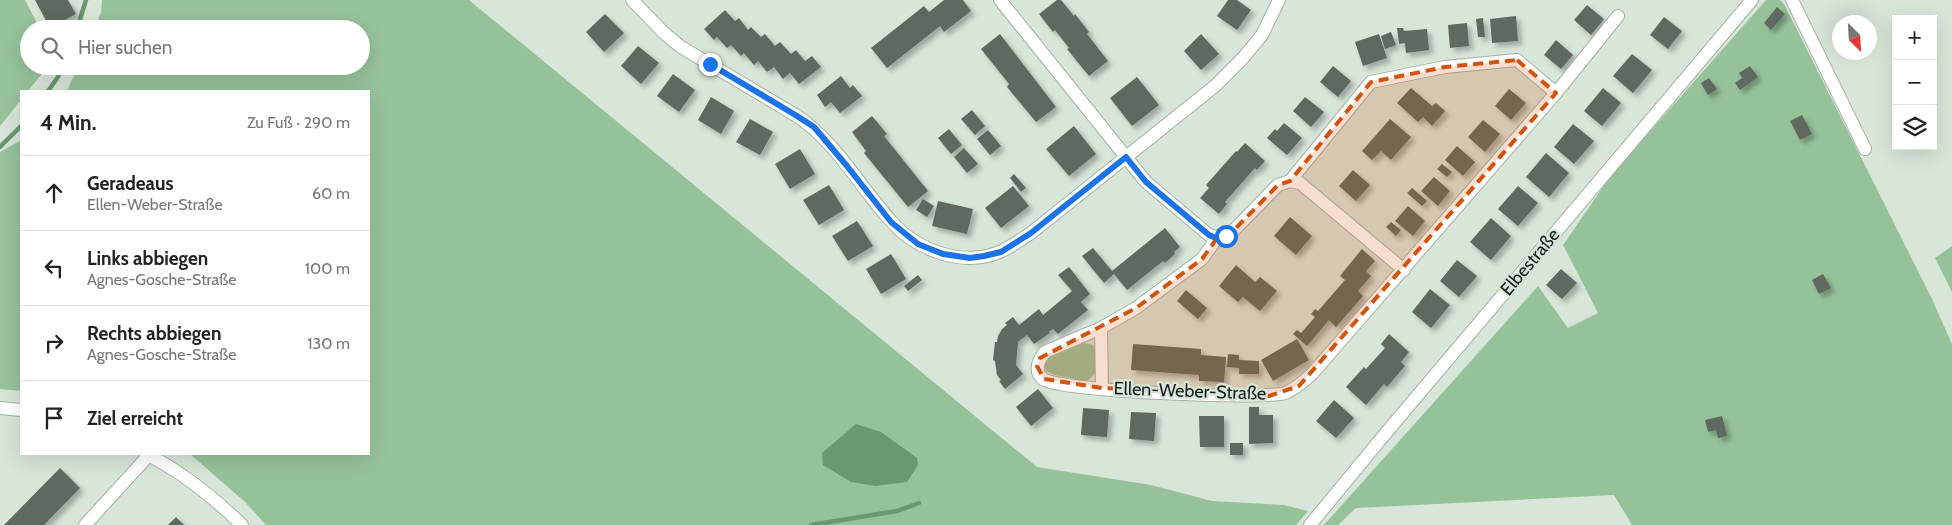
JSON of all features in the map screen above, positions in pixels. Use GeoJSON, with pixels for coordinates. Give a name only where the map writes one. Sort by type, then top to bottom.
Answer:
{"type":"FeatureCollection","features":[{"type":"Feature","properties":{"kind":"street"},"geometry":{"type":"LineString","coordinates":[[632,0],[664,33],[681,47],[814,127],[891,222],[918,244],[938,252],[970,258],[1001,252],[1031,233],[1215,86],[1243,58],[1262,35],[1279,0]]}},
{"type":"Feature","properties":{"kind":"street"},"geometry":{"type":"LineString","coordinates":[[1000,0],[1151,186],[1209,235],[1216,238]]}},
{"type":"Feature","properties":{"kind":"street","name":"Elbestraße"},"geometry":{"type":"LineString","coordinates":[[1310,525],[1391,426],[1752,0]]}},
{"type":"Feature","properties":{"kind":"street"},"geometry":{"type":"LineString","coordinates":[[1792,0],[1865,149]]}},
{"type":"Feature","properties":{"kind":"street","name":"Ellen-Weber-Straße"},"geometry":{"type":"LineString","coordinates":[[1556,93],[1517,60],[1445,67],[1371,82],[1290,180],[1278,185],[1234,230],[1226,236],[1216,238],[1202,259],[1136,308],[1101,328],[1045,352],[1037,366],[1039,374],[1044,379],[1060,383],[1213,396],[1269,396],[1285,393],[1299,386],[1312,374],[1404,270],[1556,93],[1618,16]]}},
{"type":"Feature","properties":{"kind":"street"},"geometry":{"type":"LineString","coordinates":[[1290,180],[1300,183],[1404,270]]}},
{"type":"Feature","properties":{"kind":"street","name":"Ellen-Weber-Straße"},"geometry":{"type":"LineString","coordinates":[[1101,328],[1102,388]]}},
{"type":"Feature","properties":{"kind":"street"},"geometry":{"type":"LineString","coordinates":[[0,408],[20,410]]}},
{"type":"Feature","properties":{"kind":"street"},"geometry":{"type":"LineString","coordinates":[[85,525],[147,455],[209,496],[240,524]]}},
{"type":"Feature","properties":{"kind":"highlighted area"},"geometry":{"type":"Polygon","coordinates":[[[1517,60],[1556,93],[1299,386],[1269,396],[1102,388],[1044,379],[1037,366],[1040,358],[1136,308],[1202,259],[1217,238],[1234,230],[1278,185],[1290,181],[1371,82],[1445,67],[1517,60]]]}},
{"type":"Feature","properties":{"kind":"shaded area"},"geometry":{"type":"Polygon","coordinates":[[[0,0],[25,0],[35,20],[20,20],[20,75],[41,75],[29,90],[20,90],[20,101],[0,126],[0,0]]]}},
{"type":"Feature","properties":{"kind":"shaded area"},"geometry":{"type":"Polygon","coordinates":[[[102,0],[469,0],[1037,467],[1151,485],[1212,501],[1284,505],[1308,511],[1296,525],[266,525],[245,502],[191,455],[370,455],[370,90],[67,90],[74,75],[370,75],[370,20],[98,20],[101,13],[102,0]]]}},
{"type":"Feature","properties":{"kind":"shaded area"},"geometry":{"type":"Polygon","coordinates":[[[1766,0],[1780,0],[1784,4],[1931,297],[1952,344],[1952,525],[1632,525],[1614,495],[1356,508],[1338,525],[1324,525],[1538,286],[1568,328],[1598,313],[1563,245],[1610,177],[1766,0]]]}},
{"type":"Feature","properties":{"kind":"shaded area"},"geometry":{"type":"Polygon","coordinates":[[[20,141],[20,391],[0,389],[0,152],[20,141]]]}},
{"type":"Feature","properties":{"kind":"shaded area"},"geometry":{"type":"Polygon","coordinates":[[[1952,246],[1952,292],[1935,258],[1952,246]]]}},
{"type":"Feature","properties":{"kind":"shaded area"},"geometry":{"type":"Polygon","coordinates":[[[1084,343],[1093,345],[1097,355],[1096,370],[1091,378],[1086,381],[1054,375],[1046,371],[1044,366],[1047,359],[1084,343]]]}},
{"type":"Feature","properties":{"kind":"shaded area"},"geometry":{"type":"Polygon","coordinates":[[[856,424],[881,432],[917,458],[918,465],[907,482],[875,486],[851,482],[823,465],[822,453],[856,424]]]}},
{"type":"Feature","properties":{"kind":"building"},"geometry":{"type":"Polygon","coordinates":[[[35,0],[68,0],[76,14],[65,20],[46,20],[35,0]]]}},
{"type":"Feature","properties":{"kind":"building"},"geometry":{"type":"Polygon","coordinates":[[[944,0],[963,0],[971,11],[944,32],[940,26],[887,68],[871,48],[924,6],[929,12],[944,0]]]}},
{"type":"Feature","properties":{"kind":"building"},"geometry":{"type":"Polygon","coordinates":[[[1057,0],[1061,0],[1074,16],[1075,14],[1089,32],[1087,34],[1108,61],[1089,76],[1067,49],[1069,48],[1055,30],[1053,32],[1039,14],[1057,0]]]}},
{"type":"Feature","properties":{"kind":"building"},"geometry":{"type":"Polygon","coordinates":[[[1228,0],[1237,0],[1251,10],[1237,30],[1217,16],[1228,0]]]}},
{"type":"Feature","properties":{"kind":"building"},"geometry":{"type":"Polygon","coordinates":[[[1587,5],[1604,19],[1591,35],[1574,20],[1587,5]]]}},
{"type":"Feature","properties":{"kind":"building"},"geometry":{"type":"Polygon","coordinates":[[[1777,7],[1785,14],[1771,30],[1764,23],[1777,7]]]}},
{"type":"Feature","properties":{"kind":"building"},"geometry":{"type":"Polygon","coordinates":[[[725,10],[735,21],[739,18],[748,30],[751,27],[761,37],[765,34],[775,46],[780,42],[791,54],[796,50],[805,61],[812,56],[821,67],[799,84],[790,73],[783,79],[774,67],[767,72],[758,61],[754,65],[744,53],[741,56],[731,45],[727,48],[717,37],[714,40],[704,29],[725,10]]]}},
{"type":"Feature","properties":{"kind":"building"},"geometry":{"type":"Polygon","coordinates":[[[605,14],[624,33],[604,52],[586,32],[605,14]]]}},
{"type":"Feature","properties":{"kind":"building"},"geometry":{"type":"Polygon","coordinates":[[[1516,16],[1518,41],[1492,43],[1490,19],[1516,16]]]}},
{"type":"Feature","properties":{"kind":"building"},"geometry":{"type":"Polygon","coordinates":[[[1664,17],[1682,31],[1668,49],[1650,35],[1664,17]]]}},
{"type":"Feature","properties":{"kind":"building"},"geometry":{"type":"Polygon","coordinates":[[[1483,18],[1485,37],[1478,37],[1476,19],[1483,18]]]}},
{"type":"Feature","properties":{"kind":"building"},"geometry":{"type":"Polygon","coordinates":[[[1467,23],[1469,46],[1450,48],[1448,25],[1467,23]]]}},
{"type":"Feature","properties":{"kind":"building"},"geometry":{"type":"Polygon","coordinates":[[[1397,28],[1403,28],[1404,31],[1427,29],[1429,50],[1406,53],[1405,43],[1399,44],[1397,28]]]}},
{"type":"Feature","properties":{"kind":"building"},"geometry":{"type":"Polygon","coordinates":[[[1391,32],[1396,45],[1385,49],[1381,36],[1391,32]]]}},
{"type":"Feature","properties":{"kind":"building"},"geometry":{"type":"Polygon","coordinates":[[[1000,34],[1056,107],[1036,122],[1007,87],[1009,84],[981,49],[1000,34]]]}},
{"type":"Feature","properties":{"kind":"building"},"geometry":{"type":"Polygon","coordinates":[[[1201,34],[1219,54],[1201,70],[1184,51],[1201,34]]]}},
{"type":"Feature","properties":{"kind":"building"},"geometry":{"type":"Polygon","coordinates":[[[1379,34],[1387,58],[1363,66],[1355,42],[1379,34]]]}},
{"type":"Feature","properties":{"kind":"building"},"geometry":{"type":"Polygon","coordinates":[[[1556,40],[1573,55],[1561,69],[1544,55],[1556,40]]]}},
{"type":"Feature","properties":{"kind":"building"},"geometry":{"type":"Polygon","coordinates":[[[638,46],[659,63],[641,84],[621,66],[638,46]]]}},
{"type":"Feature","properties":{"kind":"building"},"geometry":{"type":"Polygon","coordinates":[[[1632,54],[1652,70],[1633,93],[1613,76],[1632,54]]]}},
{"type":"Feature","properties":{"kind":"building"},"geometry":{"type":"Polygon","coordinates":[[[1333,66],[1351,81],[1338,97],[1320,82],[1333,66]]]}},
{"type":"Feature","properties":{"kind":"building"},"geometry":{"type":"Polygon","coordinates":[[[1750,66],[1758,77],[1740,90],[1735,83],[1742,78],[1739,73],[1750,66]]]}},
{"type":"Feature","properties":{"kind":"building"},"geometry":{"type":"Polygon","coordinates":[[[673,74],[695,90],[679,112],[657,96],[673,74]]]}},
{"type":"Feature","properties":{"kind":"building"},"geometry":{"type":"Polygon","coordinates":[[[841,76],[850,88],[853,85],[862,96],[840,113],[831,102],[825,107],[817,95],[841,76]]]}},
{"type":"Feature","properties":{"kind":"building"},"geometry":{"type":"Polygon","coordinates":[[[1137,77],[1159,105],[1132,126],[1110,98],[1137,77]]]}},
{"type":"Feature","properties":{"kind":"building"},"geometry":{"type":"Polygon","coordinates":[[[1709,78],[1717,89],[1708,95],[1701,83],[1709,78]]]}},
{"type":"Feature","properties":{"kind":"building"},"geometry":{"type":"Polygon","coordinates":[[[1411,88],[1432,106],[1436,103],[1445,111],[1432,126],[1423,117],[1418,122],[1397,103],[1411,88]]]}},
{"type":"Feature","properties":{"kind":"building"},"geometry":{"type":"Polygon","coordinates":[[[1603,88],[1621,103],[1602,126],[1584,111],[1603,88]]]}},
{"type":"Feature","properties":{"kind":"building"},"geometry":{"type":"Polygon","coordinates":[[[1509,89],[1526,103],[1511,120],[1495,106],[1509,89]]]}},
{"type":"Feature","properties":{"kind":"building"},"geometry":{"type":"Polygon","coordinates":[[[711,97],[734,111],[721,134],[698,120],[711,97]]]}},
{"type":"Feature","properties":{"kind":"building"},"geometry":{"type":"Polygon","coordinates":[[[1305,97],[1324,112],[1311,127],[1293,111],[1305,97]]]}},
{"type":"Feature","properties":{"kind":"building"},"geometry":{"type":"Polygon","coordinates":[[[972,110],[985,126],[975,135],[961,119],[972,110]]]}},
{"type":"Feature","properties":{"kind":"building"},"geometry":{"type":"Polygon","coordinates":[[[1802,115],[1812,134],[1800,140],[1790,121],[1802,115]]]}},
{"type":"Feature","properties":{"kind":"building"},"geometry":{"type":"Polygon","coordinates":[[[872,116],[887,134],[884,136],[928,191],[908,207],[864,153],[866,151],[852,132],[872,116]]]}},
{"type":"Feature","properties":{"kind":"building"},"geometry":{"type":"Polygon","coordinates":[[[750,119],[773,132],[760,155],[736,142],[750,119]]]}},
{"type":"Feature","properties":{"kind":"building"},"geometry":{"type":"Polygon","coordinates":[[[1390,119],[1411,137],[1391,160],[1381,151],[1372,160],[1362,151],[1390,119]]]}},
{"type":"Feature","properties":{"kind":"building"},"geometry":{"type":"Polygon","coordinates":[[[1483,120],[1500,134],[1485,152],[1468,137],[1483,120]]]}},
{"type":"Feature","properties":{"kind":"building"},"geometry":{"type":"Polygon","coordinates":[[[1284,123],[1302,138],[1287,155],[1267,138],[1284,123]]]}},
{"type":"Feature","properties":{"kind":"building"},"geometry":{"type":"Polygon","coordinates":[[[1573,124],[1594,141],[1574,164],[1554,147],[1573,124]]]}},
{"type":"Feature","properties":{"kind":"building"},"geometry":{"type":"Polygon","coordinates":[[[1074,126],[1096,154],[1069,176],[1046,149],[1074,126]]]}},
{"type":"Feature","properties":{"kind":"building"},"geometry":{"type":"Polygon","coordinates":[[[949,129],[962,145],[951,154],[938,138],[949,129]]]}},
{"type":"Feature","properties":{"kind":"building"},"geometry":{"type":"Polygon","coordinates":[[[988,130],[1001,146],[990,155],[977,139],[988,130]]]}},
{"type":"Feature","properties":{"kind":"building"},"geometry":{"type":"Polygon","coordinates":[[[1245,143],[1265,161],[1257,170],[1255,168],[1225,202],[1227,204],[1219,214],[1200,198],[1209,188],[1206,185],[1245,143]]]}},
{"type":"Feature","properties":{"kind":"building"},"geometry":{"type":"Polygon","coordinates":[[[1457,146],[1475,162],[1463,176],[1445,160],[1457,146]]]}},
{"type":"Feature","properties":{"kind":"building"},"geometry":{"type":"Polygon","coordinates":[[[964,148],[978,164],[967,173],[954,157],[964,148]]]}},
{"type":"Feature","properties":{"kind":"building"},"geometry":{"type":"Polygon","coordinates":[[[800,149],[815,174],[790,189],[775,164],[800,149]]]}},
{"type":"Feature","properties":{"kind":"building"},"geometry":{"type":"Polygon","coordinates":[[[1546,153],[1569,173],[1549,197],[1526,177],[1546,153]]]}},
{"type":"Feature","properties":{"kind":"building"},"geometry":{"type":"Polygon","coordinates":[[[1442,164],[1452,172],[1447,177],[1437,169],[1442,164]]]}},
{"type":"Feature","properties":{"kind":"building"},"geometry":{"type":"Polygon","coordinates":[[[1353,170],[1370,185],[1356,201],[1339,186],[1353,170]]]}},
{"type":"Feature","properties":{"kind":"building"},"geometry":{"type":"Polygon","coordinates":[[[1014,174],[1026,188],[1021,192],[1010,178],[1014,174]]]}},
{"type":"Feature","properties":{"kind":"building"},"geometry":{"type":"Polygon","coordinates":[[[1434,177],[1450,191],[1438,206],[1421,191],[1434,177]]]}},
{"type":"Feature","properties":{"kind":"building"},"geometry":{"type":"Polygon","coordinates":[[[829,185],[844,210],[819,225],[803,200],[829,185]]]}},
{"type":"Feature","properties":{"kind":"building"},"geometry":{"type":"Polygon","coordinates":[[[1013,186],[1029,206],[1001,228],[985,208],[1013,186]]]}},
{"type":"Feature","properties":{"kind":"building"},"geometry":{"type":"Polygon","coordinates":[[[1518,186],[1538,203],[1518,226],[1498,209],[1518,186]]]}},
{"type":"Feature","properties":{"kind":"building"},"geometry":{"type":"Polygon","coordinates":[[[1412,188],[1427,201],[1422,206],[1407,193],[1412,188]]]}},
{"type":"Feature","properties":{"kind":"building"},"geometry":{"type":"Polygon","coordinates":[[[923,199],[934,206],[927,217],[916,210],[923,199]]]}},
{"type":"Feature","properties":{"kind":"building"},"geometry":{"type":"Polygon","coordinates":[[[938,201],[973,209],[967,234],[932,226],[938,201]]]}},
{"type":"Feature","properties":{"kind":"building"},"geometry":{"type":"Polygon","coordinates":[[[1408,206],[1425,221],[1413,236],[1395,221],[1408,206]]]}},
{"type":"Feature","properties":{"kind":"building"},"geometry":{"type":"Polygon","coordinates":[[[1290,217],[1312,236],[1296,255],[1274,236],[1290,217]]]}},
{"type":"Feature","properties":{"kind":"building"},"geometry":{"type":"Polygon","coordinates":[[[1491,218],[1511,236],[1491,260],[1470,242],[1491,218]]]}},
{"type":"Feature","properties":{"kind":"building"},"geometry":{"type":"Polygon","coordinates":[[[857,221],[873,246],[848,261],[832,236],[857,221]]]}},
{"type":"Feature","properties":{"kind":"building"},"geometry":{"type":"Polygon","coordinates":[[[1391,222],[1401,230],[1396,236],[1386,227],[1391,222]]]}},
{"type":"Feature","properties":{"kind":"building"},"geometry":{"type":"Polygon","coordinates":[[[1165,228],[1180,247],[1165,263],[1163,261],[1127,290],[1114,274],[1104,283],[1082,256],[1093,248],[1112,271],[1165,228]]]}},
{"type":"Feature","properties":{"kind":"building"},"geometry":{"type":"Polygon","coordinates":[[[1362,249],[1375,261],[1366,271],[1371,276],[1358,291],[1363,296],[1336,327],[1329,320],[1307,346],[1293,334],[1297,330],[1301,333],[1315,317],[1311,314],[1315,309],[1318,311],[1345,280],[1340,276],[1362,249]]]}},
{"type":"Feature","properties":{"kind":"building"},"geometry":{"type":"Polygon","coordinates":[[[891,254],[906,279],[881,294],[866,269],[891,254]]]}},
{"type":"Feature","properties":{"kind":"building"},"geometry":{"type":"Polygon","coordinates":[[[1457,260],[1477,276],[1459,297],[1440,281],[1457,260]]]}},
{"type":"Feature","properties":{"kind":"building"},"geometry":{"type":"Polygon","coordinates":[[[1236,265],[1255,282],[1260,277],[1277,291],[1260,311],[1243,297],[1238,302],[1219,286],[1236,265]]]}},
{"type":"Feature","properties":{"kind":"building"},"geometry":{"type":"Polygon","coordinates":[[[1069,267],[1090,294],[1081,302],[1088,310],[1058,334],[1053,329],[1034,344],[1027,335],[1018,342],[1016,365],[1023,374],[1005,389],[999,381],[1001,380],[997,375],[995,361],[993,360],[995,342],[997,342],[998,336],[1007,325],[1005,323],[1013,317],[1019,325],[1039,309],[1043,315],[1072,291],[1058,275],[1069,267]]]}},
{"type":"Feature","properties":{"kind":"building"},"geometry":{"type":"Polygon","coordinates":[[[1561,269],[1577,283],[1562,299],[1546,285],[1561,269]]]}},
{"type":"Feature","properties":{"kind":"building"},"geometry":{"type":"Polygon","coordinates":[[[1823,274],[1831,288],[1819,294],[1812,280],[1823,274]]]}},
{"type":"Feature","properties":{"kind":"building"},"geometry":{"type":"Polygon","coordinates":[[[918,275],[922,280],[908,291],[904,286],[918,275]]]}},
{"type":"Feature","properties":{"kind":"building"},"geometry":{"type":"Polygon","coordinates":[[[1430,289],[1450,305],[1431,328],[1412,312],[1430,289]]]}},
{"type":"Feature","properties":{"kind":"building"},"geometry":{"type":"Polygon","coordinates":[[[1186,290],[1207,308],[1198,319],[1177,301],[1186,290]]]}},
{"type":"Feature","properties":{"kind":"building"},"geometry":{"type":"Polygon","coordinates":[[[1389,334],[1409,352],[1401,362],[1405,366],[1387,387],[1384,384],[1366,405],[1346,387],[1385,348],[1381,344],[1389,334]]]}},
{"type":"Feature","properties":{"kind":"building"},"geometry":{"type":"Polygon","coordinates":[[[1297,339],[1309,360],[1273,381],[1261,360],[1297,339]]]}},
{"type":"Feature","properties":{"kind":"building"},"geometry":{"type":"Polygon","coordinates":[[[1133,344],[1201,349],[1201,355],[1226,357],[1224,382],[1199,381],[1199,375],[1131,370],[1133,344]]]}},
{"type":"Feature","properties":{"kind":"building"},"geometry":{"type":"Polygon","coordinates":[[[1228,354],[1239,355],[1239,360],[1259,361],[1259,374],[1239,374],[1239,368],[1227,367],[1228,354]]]}},
{"type":"Feature","properties":{"kind":"building"},"geometry":{"type":"Polygon","coordinates":[[[1038,389],[1053,408],[1031,426],[1016,407],[1038,389]]]}},
{"type":"Feature","properties":{"kind":"building"},"geometry":{"type":"Polygon","coordinates":[[[1334,400],[1354,418],[1336,438],[1316,421],[1334,400]]]}},
{"type":"Feature","properties":{"kind":"building"},"geometry":{"type":"Polygon","coordinates":[[[1249,407],[1259,407],[1259,415],[1273,415],[1273,443],[1249,444],[1249,407]]]}},
{"type":"Feature","properties":{"kind":"building"},"geometry":{"type":"Polygon","coordinates":[[[1083,408],[1109,410],[1107,437],[1081,435],[1083,408]]]}},
{"type":"Feature","properties":{"kind":"building"},"geometry":{"type":"Polygon","coordinates":[[[1131,412],[1156,413],[1154,441],[1129,439],[1131,412]]]}},
{"type":"Feature","properties":{"kind":"building"},"geometry":{"type":"Polygon","coordinates":[[[1199,416],[1224,416],[1224,447],[1200,447],[1199,416]]]}},
{"type":"Feature","properties":{"kind":"building"},"geometry":{"type":"Polygon","coordinates":[[[1722,416],[1727,436],[1718,438],[1716,430],[1708,432],[1705,420],[1722,416]]]}},
{"type":"Feature","properties":{"kind":"building"},"geometry":{"type":"Polygon","coordinates":[[[1230,443],[1243,443],[1243,455],[1230,455],[1230,443]]]}},
{"type":"Feature","properties":{"kind":"building"},"geometry":{"type":"Polygon","coordinates":[[[60,468],[80,488],[44,525],[4,525],[60,468]]]}},
{"type":"Feature","properties":{"kind":"building"},"geometry":{"type":"Polygon","coordinates":[[[176,517],[184,525],[168,525],[176,517]]]}},
{"type":"Feature","properties":{"kind":"waterway"},"geometry":{"type":"LineString","coordinates":[[80,20],[86,0]]}},
{"type":"Feature","properties":{"kind":"waterway"},"geometry":{"type":"LineString","coordinates":[[49,90],[59,75]]}},
{"type":"Feature","properties":{"kind":"waterway"},"geometry":{"type":"LineString","coordinates":[[0,147],[20,127]]}},
{"type":"Feature","properties":{"kind":"waterway"},"geometry":{"type":"LineString","coordinates":[[811,525],[897,511],[919,503]]}},
{"type":"Feature","properties":{"kind":"route"},"geometry":{"type":"LineString","coordinates":[[710,64],[814,127],[891,222],[918,244],[943,254],[970,258],[1001,252],[1031,233],[1126,157],[1146,182],[1209,235],[1216,238],[1226,236]]}}]}
